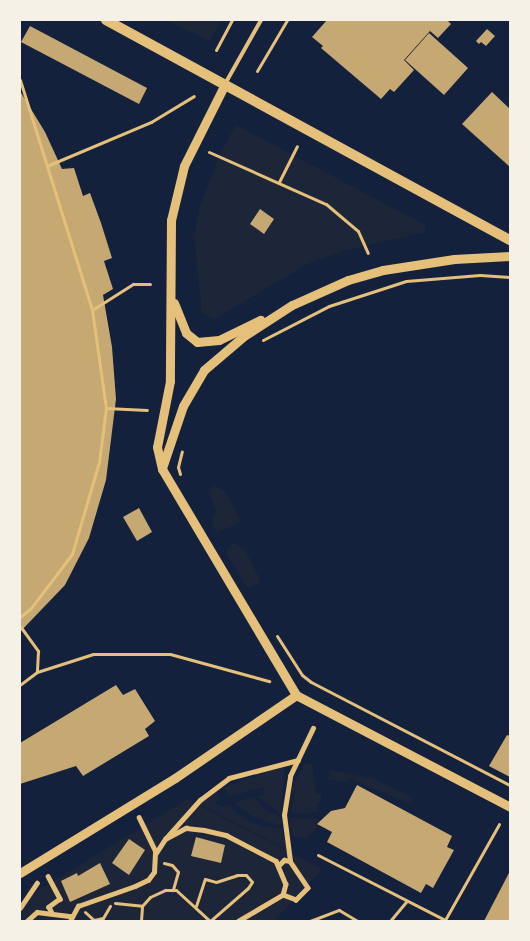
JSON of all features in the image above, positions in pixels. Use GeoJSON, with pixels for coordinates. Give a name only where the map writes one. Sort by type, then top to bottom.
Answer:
{"type":"FeatureCollection","features":[{"type":"Feature","properties":{"kind":"main road"},"geometry":{"type":"LineString","coordinates":[[106,20],[510,240]]}},
{"type":"Feature","properties":{"kind":"street"},"geometry":{"type":"LineString","coordinates":[[225,84],[194,141],[178,188],[171,220],[170,381],[157,447],[162,469],[296,695],[510,807]]}},
{"type":"Feature","properties":{"kind":"street"},"geometry":{"type":"LineString","coordinates":[[171,296],[186,333],[204,342],[219,340],[348,280],[406,265],[510,256]]}},
{"type":"Feature","properties":{"kind":"street"},"geometry":{"type":"LineString","coordinates":[[162,469],[183,406],[204,370],[244,336],[292,305]]}},
{"type":"Feature","properties":{"kind":"street"},"geometry":{"type":"LineString","coordinates":[[20,873],[175,778],[296,695]]}},
{"type":"Feature","properties":{"kind":"street"},"geometry":{"type":"LineString","coordinates":[[283,895],[296,900],[308,888],[290,862],[284,815],[290,776],[313,728]]}},
{"type":"Feature","properties":{"kind":"street"},"geometry":{"type":"LineString","coordinates":[[156,853],[165,839],[200,800],[229,778],[298,760]]}},
{"type":"Feature","properties":{"kind":"street"},"geometry":{"type":"LineString","coordinates":[[27,921],[37,912],[52,913],[70,918],[82,905],[148,880],[156,862],[156,853],[140,818]]}},
{"type":"Feature","properties":{"kind":"street"},"geometry":{"type":"LineString","coordinates":[[165,839],[186,828],[204,830],[244,843],[279,864],[286,884],[283,895],[239,921]]}},
{"type":"Feature","properties":{"kind":"street"},"geometry":{"type":"LineString","coordinates":[[279,864],[284,860],[290,862]]}},
{"type":"Feature","properties":{"kind":"street"},"geometry":{"type":"LineString","coordinates":[[48,876],[60,899],[49,907],[52,913]]}},
{"type":"Feature","properties":{"kind":"street"},"geometry":{"type":"LineString","coordinates":[[20,908],[37,883]]}},
{"type":"Feature","properties":{"kind":"lane"},"geometry":{"type":"LineString","coordinates":[[225,84],[261,20]]}},
{"type":"Feature","properties":{"kind":"path"},"geometry":{"type":"LineString","coordinates":[[216,50],[232,20]]}},
{"type":"Feature","properties":{"kind":"path"},"geometry":{"type":"LineString","coordinates":[[257,71],[287,20]]}},
{"type":"Feature","properties":{"kind":"path"},"geometry":{"type":"LineString","coordinates":[[20,80],[49,165],[92,310],[106,408],[99,462],[72,554],[31,608],[20,617]]}},
{"type":"Feature","properties":{"kind":"path"},"geometry":{"type":"LineString","coordinates":[[49,165],[151,122],[194,96]]}},
{"type":"Feature","properties":{"kind":"path"},"geometry":{"type":"LineString","coordinates":[[279,182],[297,146]]}},
{"type":"Feature","properties":{"kind":"path"},"geometry":{"type":"LineString","coordinates":[[209,152],[326,204],[358,231],[368,252]]}},
{"type":"Feature","properties":{"kind":"path"},"geometry":{"type":"LineString","coordinates":[[256,344],[329,306],[406,281],[463,276],[510,277]]}},
{"type":"Feature","properties":{"kind":"path"},"geometry":{"type":"LineString","coordinates":[[92,310],[133,284],[150,284]]}},
{"type":"Feature","properties":{"kind":"path"},"geometry":{"type":"LineString","coordinates":[[106,408],[148,410]]}},
{"type":"Feature","properties":{"kind":"path"},"geometry":{"type":"LineString","coordinates":[[184,443],[178,467],[184,483]]}},
{"type":"Feature","properties":{"kind":"path"},"geometry":{"type":"LineString","coordinates":[[20,626],[38,651],[37,672]]}},
{"type":"Feature","properties":{"kind":"path"},"geometry":{"type":"LineString","coordinates":[[272,627],[302,675],[311,682],[510,785]]}},
{"type":"Feature","properties":{"kind":"path"},"geometry":{"type":"LineString","coordinates":[[20,685],[37,672],[93,654],[170,654],[269,681]]}},
{"type":"Feature","properties":{"kind":"path"},"geometry":{"type":"LineString","coordinates":[[318,855],[446,920],[499,824]]}},
{"type":"Feature","properties":{"kind":"path"},"geometry":{"type":"LineString","coordinates":[[156,862],[172,865],[178,872],[172,890]]}},
{"type":"Feature","properties":{"kind":"path"},"geometry":{"type":"LineString","coordinates":[[172,890],[196,906],[210,921],[248,888],[252,882],[246,875],[237,875],[216,882],[205,879],[196,906]]}},
{"type":"Feature","properties":{"kind":"path"},"geometry":{"type":"LineString","coordinates":[[141,921],[142,906],[150,897],[172,890]]}},
{"type":"Feature","properties":{"kind":"path"},"geometry":{"type":"LineString","coordinates":[[390,921],[407,901]]}},
{"type":"Feature","properties":{"kind":"path"},"geometry":{"type":"LineString","coordinates":[[82,905],[87,914],[94,920],[102,919],[107,909],[115,903],[142,906]]}},
{"type":"Feature","properties":{"kind":"path"},"geometry":{"type":"LineString","coordinates":[[310,921],[339,910],[357,921]]}},
{"type":"Feature","properties":{"kind":"shaded area"},"geometry":{"type":"Polygon","coordinates":[[[165,20],[222,20],[210,41],[165,20]]]}},
{"type":"Feature","properties":{"kind":"shaded area"},"geometry":{"type":"Polygon","coordinates":[[[236,125],[425,225],[425,232],[343,251],[307,264],[214,319],[202,313],[194,236],[199,210],[221,151],[236,125]]]}},
{"type":"Feature","properties":{"kind":"shaded area"},"geometry":{"type":"Polygon","coordinates":[[[214,486],[225,491],[242,522],[216,533],[212,522],[216,511],[209,491],[214,486]]]}},
{"type":"Feature","properties":{"kind":"shaded area"},"geometry":{"type":"Polygon","coordinates":[[[233,542],[245,550],[261,582],[248,589],[226,552],[233,542]]]}},
{"type":"Feature","properties":{"kind":"shaded area"},"geometry":{"type":"Polygon","coordinates":[[[305,763],[312,764],[316,794],[321,794],[321,802],[317,802],[318,812],[299,814],[291,812],[295,791],[290,791],[305,763]]]}},
{"type":"Feature","properties":{"kind":"shaded area"},"geometry":{"type":"Polygon","coordinates":[[[284,768],[281,814],[257,796],[263,795],[265,787],[228,796],[224,787],[256,776],[256,772],[284,768]]]}},
{"type":"Feature","properties":{"kind":"shaded area"},"geometry":{"type":"Polygon","coordinates":[[[330,770],[374,779],[413,798],[410,804],[351,779],[345,782],[328,780],[330,770]]]}},
{"type":"Feature","properties":{"kind":"shaded area"},"geometry":{"type":"Polygon","coordinates":[[[217,791],[220,799],[215,803],[222,807],[229,805],[245,819],[261,826],[281,828],[289,851],[200,804],[217,791]]]}},
{"type":"Feature","properties":{"kind":"shaded area"},"geometry":{"type":"Polygon","coordinates":[[[254,797],[266,810],[281,817],[281,825],[255,818],[233,803],[254,797]]]}},
{"type":"Feature","properties":{"kind":"shaded area"},"geometry":{"type":"Polygon","coordinates":[[[187,799],[322,869],[274,921],[20,921],[20,902],[187,799]]]}},
{"type":"Feature","properties":{"kind":"shaded area"},"geometry":{"type":"Polygon","coordinates":[[[290,818],[319,819],[315,824],[318,827],[306,839],[293,837],[290,818]]]}},
{"type":"Feature","properties":{"kind":"building"},"geometry":{"type":"Polygon","coordinates":[[[327,20],[447,20],[451,24],[438,38],[430,31],[404,60],[414,70],[394,92],[390,89],[381,99],[321,48],[323,46],[312,37],[327,20]]]}},
{"type":"Feature","properties":{"kind":"building"},"geometry":{"type":"Polygon","coordinates":[[[30,26],[147,88],[139,104],[21,42],[30,26]]]}},
{"type":"Feature","properties":{"kind":"building"},"geometry":{"type":"Polygon","coordinates":[[[487,29],[495,36],[486,46],[476,41],[487,29]]]}},
{"type":"Feature","properties":{"kind":"building"},"geometry":{"type":"Polygon","coordinates":[[[429,33],[468,68],[444,95],[405,60],[429,33]]]}},
{"type":"Feature","properties":{"kind":"building"},"geometry":{"type":"Polygon","coordinates":[[[20,91],[45,132],[62,169],[74,168],[83,196],[90,193],[112,258],[104,261],[113,289],[103,295],[112,347],[116,399],[106,480],[89,538],[65,585],[20,632],[20,91]]]}},
{"type":"Feature","properties":{"kind":"building"},"geometry":{"type":"Polygon","coordinates":[[[492,92],[510,109],[510,167],[462,124],[492,92]]]}},
{"type":"Feature","properties":{"kind":"building"},"geometry":{"type":"Polygon","coordinates":[[[260,209],[274,219],[264,234],[250,224],[260,209]]]}},
{"type":"Feature","properties":{"kind":"building"},"geometry":{"type":"Polygon","coordinates":[[[139,508],[152,532],[137,541],[123,517],[139,508]]]}},
{"type":"Feature","properties":{"kind":"building"},"geometry":{"type":"Polygon","coordinates":[[[116,685],[123,695],[135,689],[155,721],[145,729],[149,736],[83,776],[76,766],[20,784],[20,743],[116,685]]]}},
{"type":"Feature","properties":{"kind":"building"},"geometry":{"type":"Polygon","coordinates":[[[507,735],[510,736],[510,777],[489,766],[507,735]]]}},
{"type":"Feature","properties":{"kind":"building"},"geometry":{"type":"Polygon","coordinates":[[[357,785],[452,836],[447,847],[454,850],[433,888],[426,884],[421,893],[327,842],[332,832],[317,824],[331,811],[345,808],[357,785]]]}},
{"type":"Feature","properties":{"kind":"building"},"geometry":{"type":"Polygon","coordinates":[[[196,837],[225,845],[221,863],[191,856],[196,837]]]}},
{"type":"Feature","properties":{"kind":"building"},"geometry":{"type":"Polygon","coordinates":[[[129,839],[145,850],[129,875],[112,863],[129,839]]]}},
{"type":"Feature","properties":{"kind":"building"},"geometry":{"type":"Polygon","coordinates":[[[100,863],[110,884],[70,902],[61,881],[77,873],[78,876],[100,863]]]}},
{"type":"Feature","properties":{"kind":"building"},"geometry":{"type":"Polygon","coordinates":[[[510,871],[510,921],[484,921],[510,871]]]}}]}
